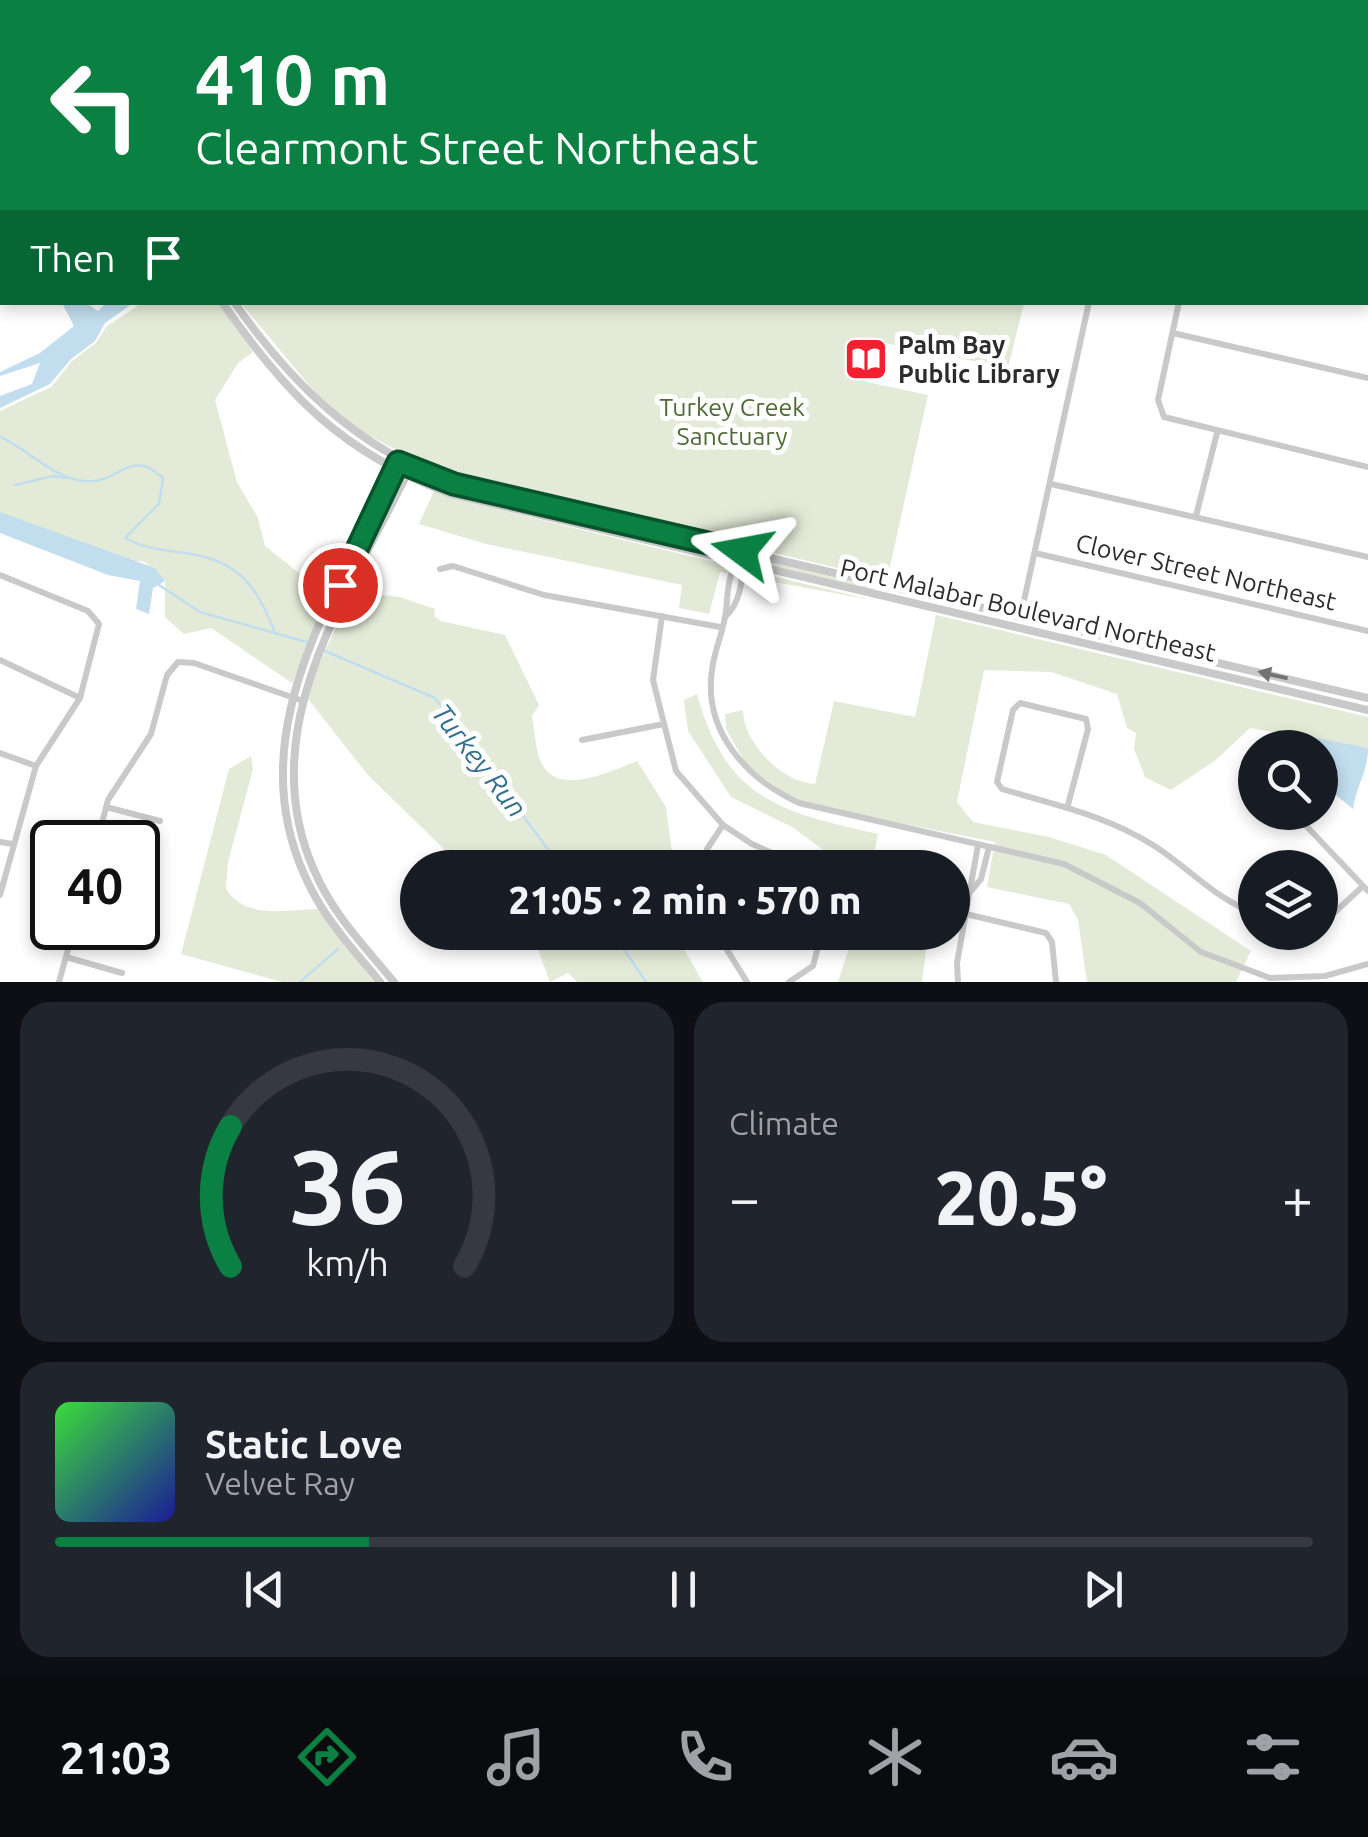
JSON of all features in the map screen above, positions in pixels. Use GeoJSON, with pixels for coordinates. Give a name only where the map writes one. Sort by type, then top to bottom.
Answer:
{"type":"FeatureCollection","features":[{"type":"Feature","properties":{"kind":"street","name":"Port Malabar Boulevard Northeast"},"geometry":{"type":"LineString","coordinates":[[224,305],[294,397],[346,442],[394,472],[408,472],[1368,698]]}},
{"type":"Feature","properties":{"kind":"street","name":"Port Malabar Boulevard Northeast"},"geometry":{"type":"LineString","coordinates":[[236,305],[303,390],[353,434],[408,472],[451,494],[1368,710]]}},
{"type":"Feature","properties":{"kind":"street"},"geometry":{"type":"LineString","coordinates":[[1018,628],[1088,305]]}},
{"type":"Feature","properties":{"kind":"street"},"geometry":{"type":"LineString","coordinates":[[1179,305],[1158,400],[1164,418],[1368,467]]}},
{"type":"Feature","properties":{"kind":"street"},"geometry":{"type":"LineString","coordinates":[[1173,334],[1368,378]]}},
{"type":"Feature","properties":{"kind":"street"},"geometry":{"type":"LineString","coordinates":[[294,397],[303,390]]}},
{"type":"Feature","properties":{"kind":"street"},"geometry":{"type":"LineString","coordinates":[[1196,516],[1217,433]]}},
{"type":"Feature","properties":{"kind":"street"},"geometry":{"type":"LineString","coordinates":[[346,442],[353,434]]}},
{"type":"Feature","properties":{"kind":"street"},"geometry":{"type":"LineString","coordinates":[[380,982],[318,901],[292,844],[282,780],[290,697],[398,462]]}},
{"type":"Feature","properties":{"kind":"street"},"geometry":{"type":"LineString","coordinates":[[394,982],[344,922],[313,869],[303,841],[292,779],[300,700],[408,472]]}},
{"type":"Feature","properties":{"kind":"street"},"geometry":{"type":"LineString","coordinates":[[1051,484],[1368,557]]}},
{"type":"Feature","properties":{"kind":"street"},"geometry":{"type":"LineString","coordinates":[[742,551],[737,600],[720,627],[711,674],[716,718],[726,743],[754,778],[799,803],[1064,864],[1140,903],[1201,952],[1270,978],[1325,976],[1368,964]]}},
{"type":"Feature","properties":{"kind":"street","name":"Clover Street Northeast"},"geometry":{"type":"LineString","coordinates":[[1035,553],[1368,631]]}},
{"type":"Feature","properties":{"kind":"street"},"geometry":{"type":"LineString","coordinates":[[440,570],[453,566],[544,595],[720,627]]}},
{"type":"Feature","properties":{"kind":"street"},"geometry":{"type":"LineString","coordinates":[[0,575],[96,616],[98,624],[80,698],[36,766],[0,895]]}},
{"type":"Feature","properties":{"kind":"street"},"geometry":{"type":"LineString","coordinates":[[936,609],[938,598]]}},
{"type":"Feature","properties":{"kind":"street"},"geometry":{"type":"LineString","coordinates":[[662,616],[653,680],[676,771],[723,825],[766,850]]}},
{"type":"Feature","properties":{"kind":"street"},"geometry":{"type":"LineString","coordinates":[[0,660],[80,698]]}},
{"type":"Feature","properties":{"kind":"street"},"geometry":{"type":"LineString","coordinates":[[102,820],[106,806],[151,734],[168,674],[178,662],[194,663],[300,700]]}},
{"type":"Feature","properties":{"kind":"street"},"geometry":{"type":"LineString","coordinates":[[1068,806],[1088,729],[1086,719],[1020,703],[1013,710],[999,786],[1068,806],[1153,845],[1213,891],[1238,905]]}},
{"type":"Feature","properties":{"kind":"street"},"geometry":{"type":"LineString","coordinates":[[582,740],[664,724]]}},
{"type":"Feature","properties":{"kind":"street"},"geometry":{"type":"LineString","coordinates":[[0,753],[36,766]]}},
{"type":"Feature","properties":{"kind":"street"},"geometry":{"type":"LineString","coordinates":[[106,806],[156,820]]}},
{"type":"Feature","properties":{"kind":"street"},"geometry":{"type":"LineString","coordinates":[[707,850],[723,825]]}},
{"type":"Feature","properties":{"kind":"street"},"geometry":{"type":"LineString","coordinates":[[1309,830],[1365,889],[1338,908]]}},
{"type":"Feature","properties":{"kind":"street"},"geometry":{"type":"LineString","coordinates":[[0,842],[13,844]]}},
{"type":"Feature","properties":{"kind":"street"},"geometry":{"type":"LineString","coordinates":[[970,892],[978,845]]}},
{"type":"Feature","properties":{"kind":"street"},"geometry":{"type":"LineString","coordinates":[[970,892],[983,872],[989,847]]}},
{"type":"Feature","properties":{"kind":"street"},"geometry":{"type":"LineString","coordinates":[[972,870],[983,872]]}},
{"type":"Feature","properties":{"kind":"street"},"geometry":{"type":"LineString","coordinates":[[970,915],[1049,934],[1056,982]]}},
{"type":"Feature","properties":{"kind":"street"},"geometry":{"type":"LineString","coordinates":[[58,982],[68,950]]}},
{"type":"Feature","properties":{"kind":"street"},"geometry":{"type":"LineString","coordinates":[[727,950],[747,982]]}},
{"type":"Feature","properties":{"kind":"street"},"geometry":{"type":"LineString","coordinates":[[789,982],[813,966],[817,950]]}},
{"type":"Feature","properties":{"kind":"street"},"geometry":{"type":"LineString","coordinates":[[958,982],[962,950]]}},
{"type":"Feature","properties":{"kind":"street"},"geometry":{"type":"LineString","coordinates":[[66,958],[122,973]]}},
{"type":"Feature","properties":{"kind":"green space"},"geometry":{"type":"Polygon","coordinates":[[[139,305],[219,305],[253,352],[238,363],[215,400],[237,482],[258,518],[265,546],[317,587],[334,590],[292,683],[211,628],[184,634],[165,617],[165,581],[145,562],[126,560],[0,512],[0,411],[51,387],[72,361],[96,343],[106,327],[139,305]]]}},
{"type":"Feature","properties":{"kind":"green space","name":"Turkey Creek Sanctuary"},"geometry":{"type":"Polygon","coordinates":[[[243,305],[1024,305],[1008,368],[854,337],[850,372],[867,382],[928,395],[887,580],[437,472],[359,430],[317,395],[243,305]]]}},
{"type":"Feature","properties":{"kind":"green space"},"geometry":{"type":"Polygon","coordinates":[[[435,481],[874,587],[873,592],[452,491],[435,481]]]}},
{"type":"Feature","properties":{"kind":"green space"},"geometry":{"type":"Polygon","coordinates":[[[434,491],[872,600],[720,572],[709,614],[679,608],[682,585],[486,544],[419,524],[434,491]]]}},
{"type":"Feature","properties":{"kind":"green space"},"geometry":{"type":"Polygon","coordinates":[[[352,592],[400,597],[435,609],[434,616],[441,621],[505,635],[539,705],[532,716],[542,764],[550,774],[573,780],[637,761],[666,807],[672,850],[445,850],[367,774],[305,695],[352,592]]]}},
{"type":"Feature","properties":{"kind":"green space"},"geometry":{"type":"Polygon","coordinates":[[[936,615],[1368,717],[1368,748],[1338,743],[1338,730],[1238,730],[1238,739],[1216,760],[1171,790],[1145,777],[1134,749],[1136,733],[1127,728],[1117,694],[1051,672],[984,670],[957,802],[973,822],[1049,837],[1106,855],[1238,942],[1238,950],[1251,951],[1236,982],[1087,982],[1078,920],[1069,904],[987,887],[995,842],[799,803],[747,766],[726,729],[725,714],[743,710],[749,735],[766,758],[789,776],[815,784],[834,701],[915,717],[936,615]]]}},
{"type":"Feature","properties":{"kind":"green space"},"geometry":{"type":"Polygon","coordinates":[[[697,694],[724,758],[762,796],[813,818],[878,834],[875,850],[824,850],[792,827],[731,797],[688,731],[684,700],[697,694]]]}},
{"type":"Feature","properties":{"kind":"green space"},"geometry":{"type":"Polygon","coordinates":[[[251,756],[253,769],[228,862],[226,888],[244,905],[256,909],[319,909],[374,982],[282,982],[181,954],[229,769],[251,756]]]}},
{"type":"Feature","properties":{"kind":"green space"},"geometry":{"type":"Polygon","coordinates":[[[538,950],[684,950],[703,982],[577,982],[568,973],[550,982],[538,950]]]}},
{"type":"Feature","properties":{"kind":"green space"},"geometry":{"type":"Polygon","coordinates":[[[848,950],[926,950],[922,982],[838,982],[848,950]]]}},
{"type":"Feature","properties":{"kind":"water"},"geometry":{"type":"Polygon","coordinates":[[[63,305],[89,305],[98,311],[104,305],[130,305],[105,323],[95,341],[71,359],[50,384],[0,408],[0,396],[32,384],[40,363],[0,376],[0,372],[40,353],[74,326],[63,305]]]}},
{"type":"Feature","properties":{"kind":"water"},"geometry":{"type":"Polygon","coordinates":[[[0,512],[155,568],[165,581],[153,588],[149,614],[136,609],[140,581],[108,575],[0,533],[0,512]]]}},
{"type":"Feature","properties":{"kind":"water"},"geometry":{"type":"Polygon","coordinates":[[[1338,742],[1368,748],[1353,809],[1338,797],[1338,742]]]}},
{"type":"Feature","properties":{"kind":"waterway"},"geometry":{"type":"LineString","coordinates":[[0,437],[73,479],[96,481],[133,466],[151,469],[163,478],[159,504],[125,538],[147,547],[203,556],[232,569],[252,588],[274,630]]}},
{"type":"Feature","properties":{"kind":"waterway"},"geometry":{"type":"LineString","coordinates":[[15,485],[53,476],[66,478]]}},
{"type":"Feature","properties":{"kind":"waterway","name":"Turkey Run"},"geometry":{"type":"LineString","coordinates":[[156,583],[200,612],[307,642]]}},
{"type":"Feature","properties":{"kind":"waterway","name":"Turkey Run"},"geometry":{"type":"LineString","coordinates":[[325,651],[435,698],[549,850]]}},
{"type":"Feature","properties":{"kind":"waterway"},"geometry":{"type":"LineString","coordinates":[[300,982],[338,949]]}},
{"type":"Feature","properties":{"kind":"waterway","name":"Turkey Run"},"geometry":{"type":"LineString","coordinates":[[624,950],[646,982]]}},
{"type":"Feature","properties":{"kind":"place","name":"Palm Bay Public Library"},"geometry":{"type":"Point","coordinates":[866,359]}},
{"type":"Feature","properties":{"kind":"route"},"geometry":{"type":"LineString","coordinates":[[340,585],[398,462],[454,484],[742,551]]}}]}
